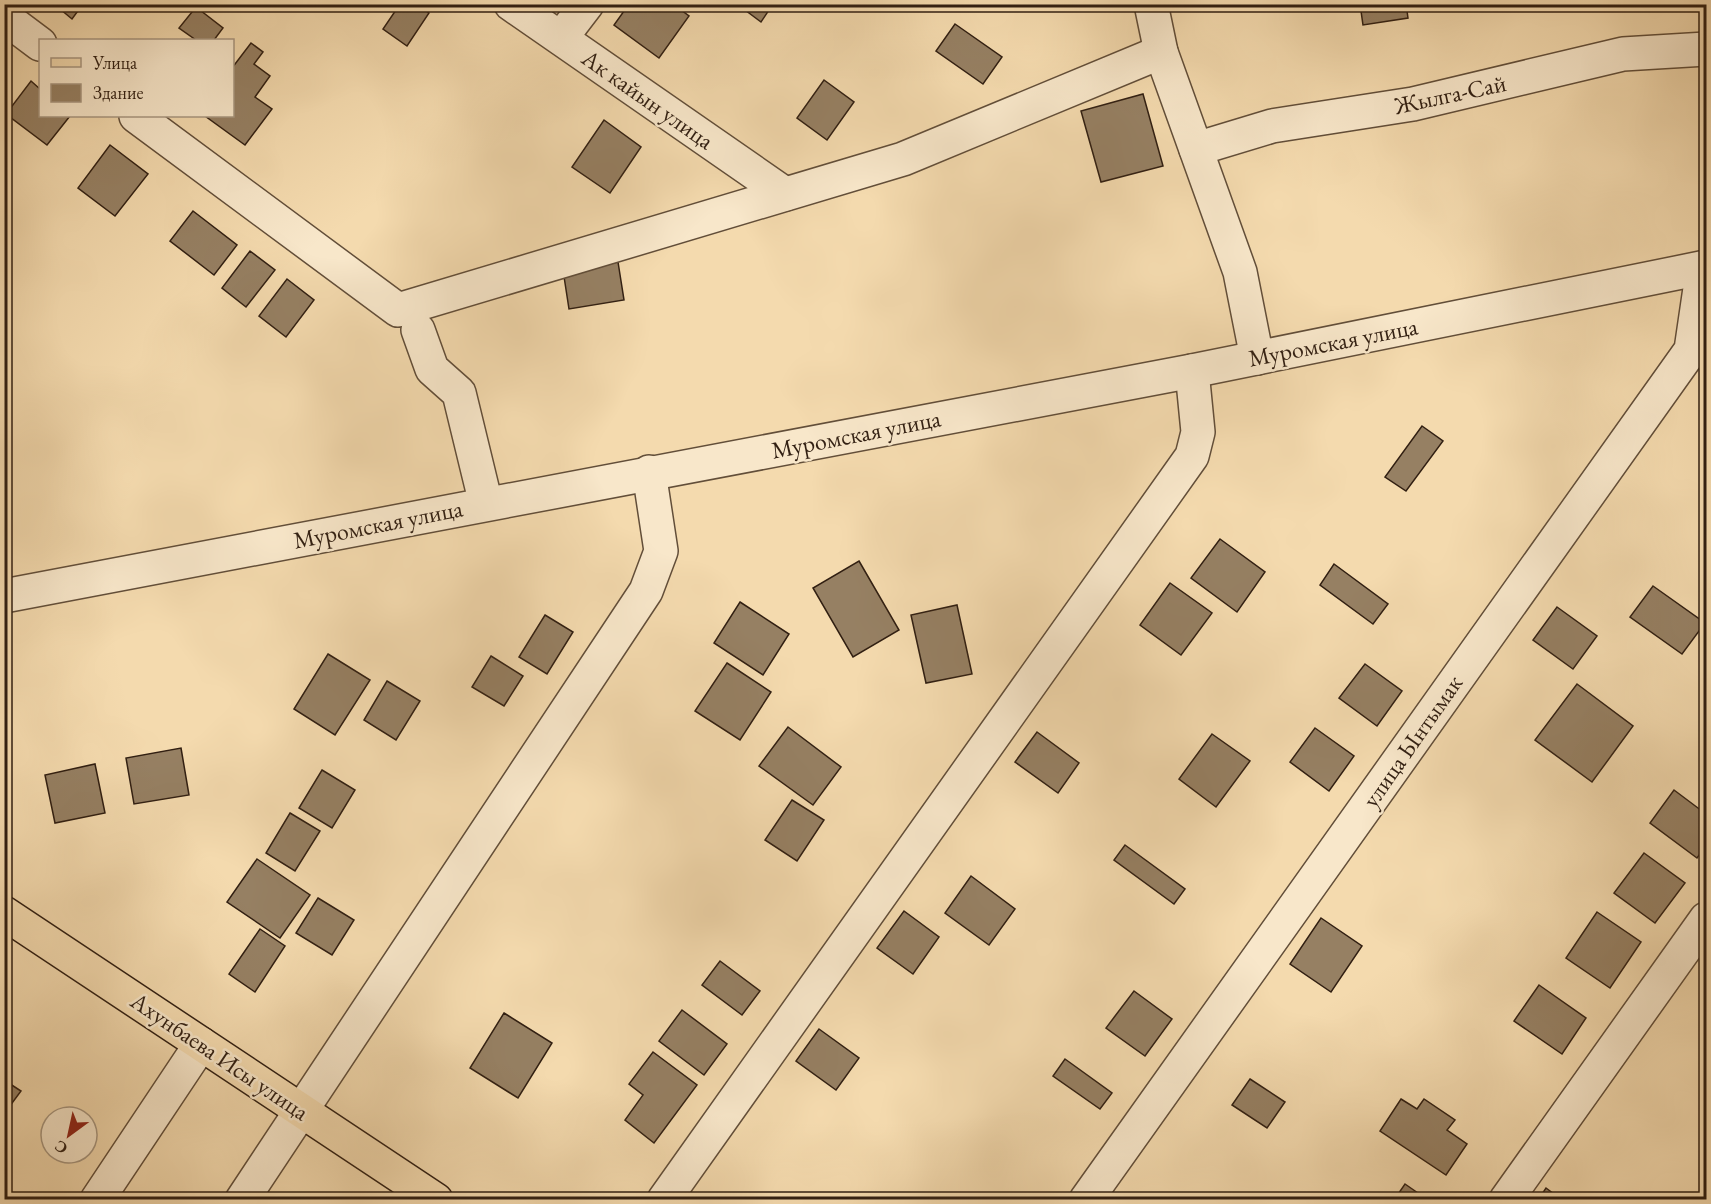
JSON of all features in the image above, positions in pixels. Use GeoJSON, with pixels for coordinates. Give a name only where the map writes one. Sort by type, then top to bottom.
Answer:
{"type":"FeatureCollection","features":[{"type":"Feature","properties":{"kind":"main road","name":"Ахунбаева Исы улица"},"geometry":{"type":"LineString","coordinates":[[4,913],[436,1200]]}},
{"type":"Feature","properties":{"kind":"street","name":"Ак кайын улица"},"geometry":{"type":"LineString","coordinates":[[511,4],[785,194]]}},
{"type":"Feature","properties":{"kind":"street"},"geometry":{"type":"LineString","coordinates":[[561,38],[587,4]]}},
{"type":"Feature","properties":{"kind":"street"},"geometry":{"type":"LineString","coordinates":[[1151,4],[1161,52],[1240,272],[1257,358]]}},
{"type":"Feature","properties":{"kind":"street"},"geometry":{"type":"LineString","coordinates":[[4,17],[39,43]]}},
{"type":"Feature","properties":{"kind":"street","name":"Жылга-Сай"},"geometry":{"type":"LineString","coordinates":[[1196,149],[1272,126],[1413,104],[1623,54],[1707,49]]}},
{"type":"Feature","properties":{"kind":"street"},"geometry":{"type":"LineString","coordinates":[[414,314],[785,194],[903,159],[1161,52]]}},
{"type":"Feature","properties":{"kind":"street"},"geometry":{"type":"LineString","coordinates":[[137,117],[414,314],[432,369],[459,393],[486,504]]}},
{"type":"Feature","properties":{"kind":"street","name":"Муромская улица"},"geometry":{"type":"LineString","coordinates":[[4,596],[649,472],[1192,371],[1705,268]]}},
{"type":"Feature","properties":{"kind":"street","name":"улица Ынтымак"},"geometry":{"type":"LineString","coordinates":[[1086,1200],[1691,350],[1705,268]]}},
{"type":"Feature","properties":{"kind":"street"},"geometry":{"type":"LineString","coordinates":[[664,1200],[1192,456],[1198,432],[1192,371]]}},
{"type":"Feature","properties":{"kind":"street"},"geometry":{"type":"LineString","coordinates":[[242,1200],[646,591],[661,551],[649,472]]}},
{"type":"Feature","properties":{"kind":"street"},"geometry":{"type":"LineString","coordinates":[[1506,1200],[1707,919]]}},
{"type":"Feature","properties":{"kind":"street"},"geometry":{"type":"LineString","coordinates":[[97,1200],[201,1044]]}},
{"type":"Feature","properties":{"kind":"building"},"geometry":{"type":"Polygon","coordinates":[[[54,4],[83,4],[72,19],[54,4]]]}},
{"type":"Feature","properties":{"kind":"building"},"geometry":{"type":"Polygon","coordinates":[[[400,4],[416,4],[429,13],[407,46],[383,29],[400,4]]]}},
{"type":"Feature","properties":{"kind":"building"},"geometry":{"type":"Polygon","coordinates":[[[629,4],[673,4],[689,16],[659,58],[614,25],[629,4]]]}},
{"type":"Feature","properties":{"kind":"building"},"geometry":{"type":"Polygon","coordinates":[[[737,4],[773,4],[761,22],[737,4]]]}},
{"type":"Feature","properties":{"kind":"building"},"geometry":{"type":"Polygon","coordinates":[[[1360,4],[1406,4],[1408,18],[1363,25],[1360,4]]]}},
{"type":"Feature","properties":{"kind":"building"},"geometry":{"type":"Polygon","coordinates":[[[196,7],[223,28],[215,39],[195,39],[179,28],[196,7]]]}},
{"type":"Feature","properties":{"kind":"building"},"geometry":{"type":"Polygon","coordinates":[[[955,24],[1002,57],[983,84],[936,51],[955,24]]]}},
{"type":"Feature","properties":{"kind":"building"},"geometry":{"type":"Polygon","coordinates":[[[251,43],[263,52],[254,64],[270,76],[255,97],[272,109],[245,145],[206,117],[234,117],[234,65],[251,43]]]}},
{"type":"Feature","properties":{"kind":"building"},"geometry":{"type":"Polygon","coordinates":[[[824,80],[854,102],[827,140],[797,118],[824,80]]]}},
{"type":"Feature","properties":{"kind":"building"},"geometry":{"type":"Polygon","coordinates":[[[31,81],[39,88],[39,117],[69,117],[47,145],[6,114],[31,81]]]}},
{"type":"Feature","properties":{"kind":"building"},"geometry":{"type":"Polygon","coordinates":[[[1143,94],[1163,166],[1101,182],[1081,111],[1143,94]]]}},
{"type":"Feature","properties":{"kind":"building"},"geometry":{"type":"Polygon","coordinates":[[[604,120],[641,147],[610,193],[572,167],[604,120]]]}},
{"type":"Feature","properties":{"kind":"building"},"geometry":{"type":"Polygon","coordinates":[[[110,145],[148,174],[115,216],[78,188],[110,145]]]}},
{"type":"Feature","properties":{"kind":"building"},"geometry":{"type":"Polygon","coordinates":[[[193,211],[237,245],[214,275],[170,241],[193,211]]]}},
{"type":"Feature","properties":{"kind":"building"},"geometry":{"type":"Polygon","coordinates":[[[250,251],[275,270],[246,307],[222,288],[250,251]]]}},
{"type":"Feature","properties":{"kind":"building"},"geometry":{"type":"Polygon","coordinates":[[[618,262],[624,300],[569,309],[563,270],[618,262]]]}},
{"type":"Feature","properties":{"kind":"building"},"geometry":{"type":"Polygon","coordinates":[[[287,279],[314,300],[286,337],[259,316],[287,279]]]}},
{"type":"Feature","properties":{"kind":"building"},"geometry":{"type":"Polygon","coordinates":[[[1422,426],[1443,441],[1406,491],[1385,477],[1422,426]]]}},
{"type":"Feature","properties":{"kind":"building"},"geometry":{"type":"Polygon","coordinates":[[[1220,539],[1265,572],[1237,612],[1191,578],[1220,539]]]}},
{"type":"Feature","properties":{"kind":"building"},"geometry":{"type":"Polygon","coordinates":[[[859,561],[899,630],[853,657],[813,588],[859,561]]]}},
{"type":"Feature","properties":{"kind":"building"},"geometry":{"type":"Polygon","coordinates":[[[1334,564],[1388,604],[1373,624],[1320,585],[1334,564]]]}},
{"type":"Feature","properties":{"kind":"building"},"geometry":{"type":"Polygon","coordinates":[[[1170,583],[1212,613],[1181,655],[1140,625],[1170,583]]]}},
{"type":"Feature","properties":{"kind":"building"},"geometry":{"type":"Polygon","coordinates":[[[1653,586],[1705,623],[1682,654],[1630,617],[1653,586]]]}},
{"type":"Feature","properties":{"kind":"building"},"geometry":{"type":"Polygon","coordinates":[[[740,602],[789,634],[763,675],[714,643],[740,602]]]}},
{"type":"Feature","properties":{"kind":"building"},"geometry":{"type":"Polygon","coordinates":[[[957,605],[972,674],[926,683],[911,615],[957,605]]]}},
{"type":"Feature","properties":{"kind":"building"},"geometry":{"type":"Polygon","coordinates":[[[1557,607],[1597,636],[1573,669],[1533,640],[1557,607]]]}},
{"type":"Feature","properties":{"kind":"building"},"geometry":{"type":"Polygon","coordinates":[[[545,615],[573,632],[547,674],[519,657],[545,615]]]}},
{"type":"Feature","properties":{"kind":"building"},"geometry":{"type":"Polygon","coordinates":[[[328,654],[370,680],[335,735],[294,709],[328,654]]]}},
{"type":"Feature","properties":{"kind":"building"},"geometry":{"type":"Polygon","coordinates":[[[491,656],[523,676],[504,706],[472,687],[491,656]]]}},
{"type":"Feature","properties":{"kind":"building"},"geometry":{"type":"Polygon","coordinates":[[[727,663],[771,692],[740,740],[695,711],[727,663]]]}},
{"type":"Feature","properties":{"kind":"building"},"geometry":{"type":"Polygon","coordinates":[[[1365,664],[1402,691],[1377,726],[1339,698],[1365,664]]]}},
{"type":"Feature","properties":{"kind":"building"},"geometry":{"type":"Polygon","coordinates":[[[387,681],[420,701],[396,740],[364,720],[387,681]]]}},
{"type":"Feature","properties":{"kind":"building"},"geometry":{"type":"Polygon","coordinates":[[[1577,684],[1633,726],[1592,782],[1535,740],[1577,684]]]}},
{"type":"Feature","properties":{"kind":"building"},"geometry":{"type":"Polygon","coordinates":[[[788,727],[841,767],[813,805],[759,766],[788,727]]]}},
{"type":"Feature","properties":{"kind":"building"},"geometry":{"type":"Polygon","coordinates":[[[1315,728],[1354,756],[1329,791],[1290,762],[1315,728]]]}},
{"type":"Feature","properties":{"kind":"building"},"geometry":{"type":"Polygon","coordinates":[[[1037,732],[1079,763],[1058,793],[1015,762],[1037,732]]]}},
{"type":"Feature","properties":{"kind":"building"},"geometry":{"type":"Polygon","coordinates":[[[1212,734],[1250,761],[1216,807],[1179,779],[1212,734]]]}},
{"type":"Feature","properties":{"kind":"building"},"geometry":{"type":"Polygon","coordinates":[[[181,748],[189,795],[134,804],[126,758],[181,748]]]}},
{"type":"Feature","properties":{"kind":"building"},"geometry":{"type":"Polygon","coordinates":[[[95,764],[105,813],[55,823],[45,775],[95,764]]]}},
{"type":"Feature","properties":{"kind":"building"},"geometry":{"type":"Polygon","coordinates":[[[322,770],[355,790],[332,828],[299,808],[322,770]]]}},
{"type":"Feature","properties":{"kind":"building"},"geometry":{"type":"Polygon","coordinates":[[[1674,790],[1706,814],[1706,846],[1697,858],[1650,823],[1674,790]]]}},
{"type":"Feature","properties":{"kind":"building"},"geometry":{"type":"Polygon","coordinates":[[[792,800],[824,820],[797,861],[765,840],[792,800]]]}},
{"type":"Feature","properties":{"kind":"building"},"geometry":{"type":"Polygon","coordinates":[[[290,813],[320,831],[295,871],[266,853],[290,813]]]}},
{"type":"Feature","properties":{"kind":"building"},"geometry":{"type":"Polygon","coordinates":[[[1125,845],[1185,889],[1174,904],[1114,860],[1125,845]]]}},
{"type":"Feature","properties":{"kind":"building"},"geometry":{"type":"Polygon","coordinates":[[[1644,853],[1685,883],[1655,923],[1614,893],[1644,853]]]}},
{"type":"Feature","properties":{"kind":"building"},"geometry":{"type":"Polygon","coordinates":[[[257,859],[310,895],[280,938],[227,902],[257,859]]]}},
{"type":"Feature","properties":{"kind":"building"},"geometry":{"type":"Polygon","coordinates":[[[971,876],[1015,909],[989,945],[945,913],[971,876]]]}},
{"type":"Feature","properties":{"kind":"building"},"geometry":{"type":"Polygon","coordinates":[[[318,898],[354,920],[332,955],[296,933],[318,898]]]}},
{"type":"Feature","properties":{"kind":"building"},"geometry":{"type":"Polygon","coordinates":[[[904,911],[939,937],[913,974],[877,948],[904,911]]]}},
{"type":"Feature","properties":{"kind":"building"},"geometry":{"type":"Polygon","coordinates":[[[1597,912],[1641,942],[1610,988],[1566,958],[1597,912]]]}},
{"type":"Feature","properties":{"kind":"building"},"geometry":{"type":"Polygon","coordinates":[[[1321,918],[1362,946],[1331,992],[1290,964],[1321,918]]]}},
{"type":"Feature","properties":{"kind":"building"},"geometry":{"type":"Polygon","coordinates":[[[260,929],[285,946],[255,992],[229,974],[260,929]]]}},
{"type":"Feature","properties":{"kind":"building"},"geometry":{"type":"Polygon","coordinates":[[[720,961],[760,991],[742,1015],[702,985],[720,961]]]}},
{"type":"Feature","properties":{"kind":"building"},"geometry":{"type":"Polygon","coordinates":[[[1539,985],[1586,1018],[1562,1054],[1514,1021],[1539,985]]]}},
{"type":"Feature","properties":{"kind":"building"},"geometry":{"type":"Polygon","coordinates":[[[1134,991],[1172,1019],[1145,1056],[1106,1028],[1134,991]]]}},
{"type":"Feature","properties":{"kind":"building"},"geometry":{"type":"Polygon","coordinates":[[[682,1010],[727,1044],[704,1075],[659,1041],[682,1010]]]}},
{"type":"Feature","properties":{"kind":"building"},"geometry":{"type":"Polygon","coordinates":[[[504,1013],[552,1043],[518,1098],[470,1068],[504,1013]]]}},
{"type":"Feature","properties":{"kind":"building"},"geometry":{"type":"Polygon","coordinates":[[[819,1029],[859,1058],[836,1090],[796,1061],[819,1029]]]}},
{"type":"Feature","properties":{"kind":"building"},"geometry":{"type":"Polygon","coordinates":[[[653,1052],[697,1085],[654,1143],[625,1120],[643,1095],[629,1084],[653,1052]]]}},
{"type":"Feature","properties":{"kind":"building"},"geometry":{"type":"Polygon","coordinates":[[[1065,1059],[1112,1093],[1100,1109],[1053,1076],[1065,1059]]]}},
{"type":"Feature","properties":{"kind":"building"},"geometry":{"type":"Polygon","coordinates":[[[1250,1079],[1285,1102],[1267,1128],[1232,1105],[1250,1079]]]}},
{"type":"Feature","properties":{"kind":"building"},"geometry":{"type":"Polygon","coordinates":[[[4,1080],[21,1091],[4,1114],[4,1080]]]}},
{"type":"Feature","properties":{"kind":"building"},"geometry":{"type":"Polygon","coordinates":[[[1401,1099],[1417,1109],[1424,1099],[1455,1120],[1447,1130],[1467,1144],[1446,1175],[1380,1131],[1401,1099]]]}},
{"type":"Feature","properties":{"kind":"building"},"geometry":{"type":"Polygon","coordinates":[[[1405,1184],[1428,1200],[1394,1200],[1405,1184]]]}},
{"type":"Feature","properties":{"kind":"building"},"geometry":{"type":"Polygon","coordinates":[[[1546,1188],[1562,1200],[1538,1200],[1546,1188]]]}}]}
